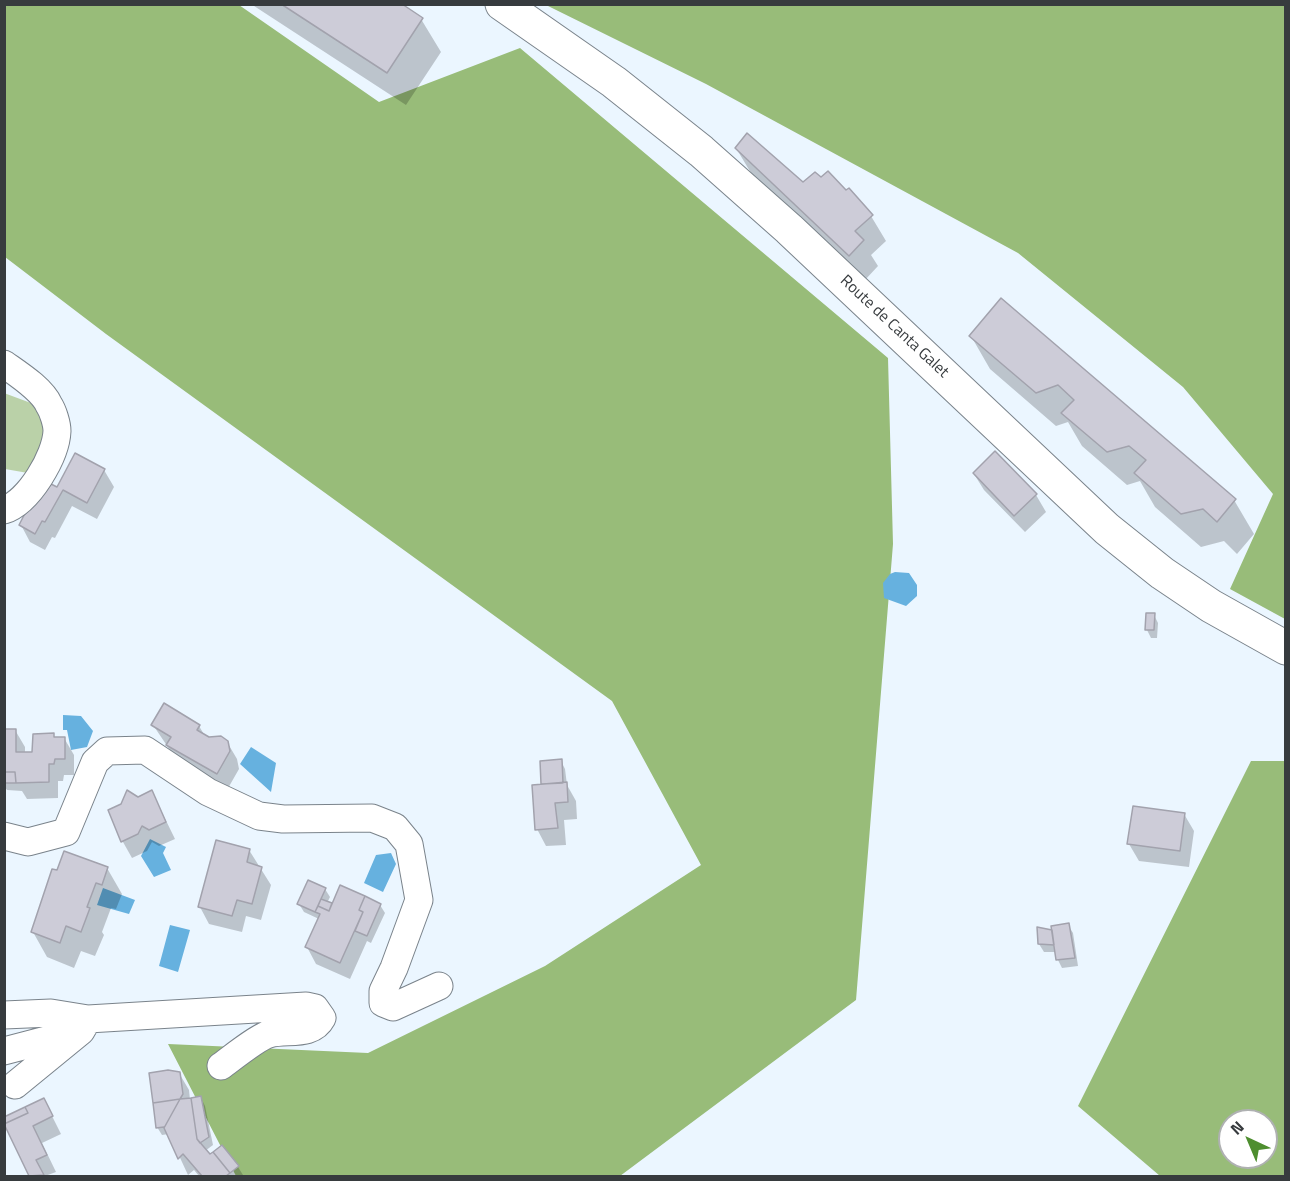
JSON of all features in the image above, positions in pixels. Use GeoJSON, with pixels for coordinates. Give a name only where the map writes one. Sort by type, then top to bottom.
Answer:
{"type":"FeatureCollection","features":[{"type":"Feature","properties":{"kind":"main road","name":"Route de Canta Galet"},"geometry":{"type":"LineString","coordinates":[[502,4],[614,82],[701,151],[789,229],[1107,529],[1162,573],[1211,606],[1286,648]]}},
{"type":"Feature","properties":{"kind":"lane"},"geometry":{"type":"LineString","coordinates":[[4,364],[26,380],[49,403],[57,430],[54,447],[38,481],[23,499],[4,510]]}},
{"type":"Feature","properties":{"kind":"lane"},"geometry":{"type":"LineString","coordinates":[[4,836],[28,842],[66,832],[94,762],[107,751],[146,750],[208,792],[259,816],[283,819],[372,818],[395,826],[409,844],[419,900],[383,991],[383,1003],[393,1007],[439,986]]}},
{"type":"Feature","properties":{"kind":"lane"},"geometry":{"type":"LineString","coordinates":[[4,1051],[85,1025],[306,1006],[315,1008],[322,1018],[319,1024],[312,1028],[268,1034],[221,1066]]}},
{"type":"Feature","properties":{"kind":"lane"},"geometry":{"type":"LineString","coordinates":[[4,1015],[51,1012],[85,1025]]}},
{"type":"Feature","properties":{"kind":"lane"},"geometry":{"type":"LineString","coordinates":[[15,1085],[85,1025]]}},
{"type":"Feature","properties":{"kind":"green space"},"geometry":{"type":"Polygon","coordinates":[[[4,5],[239,5],[379,102],[520,48],[888,358],[893,544],[856,1000],[620,1176],[236,1176],[168,1044],[368,1053],[545,966],[701,865],[612,701],[106,334],[5,257],[4,5]]]}},
{"type":"Feature","properties":{"kind":"green space"},"geometry":{"type":"Polygon","coordinates":[[[546,5],[1285,5],[1285,619],[1230,589],[1273,494],[1183,387],[1018,253],[706,84],[546,5]]]}},
{"type":"Feature","properties":{"kind":"green space"},"geometry":{"type":"Polygon","coordinates":[[[4,393],[55,412],[28,473],[5,469],[4,393]]]}},
{"type":"Feature","properties":{"kind":"green space"},"geometry":{"type":"Polygon","coordinates":[[[1251,761],[1285,761],[1285,1176],[1160,1176],[1078,1106],[1251,761]]]}},
{"type":"Feature","properties":{"kind":"water"},"geometry":{"type":"Polygon","coordinates":[[[909,573],[917,585],[917,596],[906,606],[884,598],[883,583],[890,574],[909,573]]]}},
{"type":"Feature","properties":{"kind":"water"},"geometry":{"type":"Polygon","coordinates":[[[63,715],[81,716],[93,731],[87,747],[71,750],[67,730],[63,730],[63,715]]]}},
{"type":"Feature","properties":{"kind":"water"},"geometry":{"type":"Polygon","coordinates":[[[251,747],[276,763],[271,792],[240,764],[251,747]]]}},
{"type":"Feature","properties":{"kind":"water"},"geometry":{"type":"Polygon","coordinates":[[[150,839],[166,847],[163,853],[171,870],[154,877],[141,856],[150,839]]]}},
{"type":"Feature","properties":{"kind":"water"},"geometry":{"type":"Polygon","coordinates":[[[391,853],[396,864],[383,892],[364,883],[376,855],[391,853]]]}},
{"type":"Feature","properties":{"kind":"water"},"geometry":{"type":"Polygon","coordinates":[[[103,888],[135,900],[129,914],[97,905],[103,888]]]}},
{"type":"Feature","properties":{"kind":"water"},"geometry":{"type":"Polygon","coordinates":[[[170,925],[190,930],[178,972],[159,966],[170,925]]]}},
{"type":"Feature","properties":{"kind":"building"},"geometry":{"type":"Polygon","coordinates":[[[281,4],[402,4],[423,18],[387,73],[281,4]]]}},
{"type":"Feature","properties":{"kind":"building"},"geometry":{"type":"Polygon","coordinates":[[[747,133],[803,182],[815,172],[821,177],[828,171],[846,190],[849,188],[873,215],[855,231],[864,240],[849,256],[735,148],[747,133]]]}},
{"type":"Feature","properties":{"kind":"building"},"geometry":{"type":"Polygon","coordinates":[[[1001,298],[1236,499],[1217,522],[1203,509],[1181,514],[1134,473],[1146,460],[1129,446],[1107,452],[1061,413],[1074,400],[1058,385],[1036,393],[969,336],[1001,298]]]}},
{"type":"Feature","properties":{"kind":"building"},"geometry":{"type":"Polygon","coordinates":[[[995,451],[1037,494],[1014,516],[973,473],[995,451]]]}},
{"type":"Feature","properties":{"kind":"building"},"geometry":{"type":"Polygon","coordinates":[[[75,453],[105,469],[87,503],[63,490],[45,522],[42,521],[35,534],[19,525],[37,490],[47,482],[57,487],[75,453]]]}},
{"type":"Feature","properties":{"kind":"building"},"geometry":{"type":"Polygon","coordinates":[[[1146,613],[1155,613],[1154,630],[1145,630],[1146,613]]]}},
{"type":"Feature","properties":{"kind":"building"},"geometry":{"type":"Polygon","coordinates":[[[164,703],[200,725],[197,730],[209,737],[221,736],[228,741],[230,751],[217,774],[166,745],[171,737],[151,725],[164,703]]]}},
{"type":"Feature","properties":{"kind":"building"},"geometry":{"type":"Polygon","coordinates":[[[4,729],[16,729],[16,752],[32,752],[33,734],[54,733],[54,737],[65,737],[65,759],[55,759],[54,764],[49,764],[49,782],[16,783],[15,772],[4,772],[4,729]]]}},
{"type":"Feature","properties":{"kind":"building"},"geometry":{"type":"Polygon","coordinates":[[[562,759],[563,783],[541,784],[540,761],[562,759]]]}},
{"type":"Feature","properties":{"kind":"building"},"geometry":{"type":"Polygon","coordinates":[[[4,772],[15,772],[16,783],[4,783],[4,772]]]}},
{"type":"Feature","properties":{"kind":"building"},"geometry":{"type":"Polygon","coordinates":[[[567,782],[568,802],[555,803],[558,828],[535,830],[532,785],[567,782]]]}},
{"type":"Feature","properties":{"kind":"building"},"geometry":{"type":"Polygon","coordinates":[[[127,790],[138,797],[152,790],[166,822],[149,830],[142,826],[138,834],[121,842],[108,810],[121,804],[127,790]]]}},
{"type":"Feature","properties":{"kind":"building"},"geometry":{"type":"Polygon","coordinates":[[[1133,806],[1185,813],[1180,851],[1127,844],[1133,806]]]}},
{"type":"Feature","properties":{"kind":"building"},"geometry":{"type":"Polygon","coordinates":[[[216,840],[250,849],[247,862],[262,867],[252,904],[237,900],[232,916],[198,907],[216,840]]]}},
{"type":"Feature","properties":{"kind":"building"},"geometry":{"type":"Polygon","coordinates":[[[64,851],[108,867],[102,885],[96,883],[81,932],[66,926],[60,943],[31,932],[52,869],[57,870],[64,851]]]}},
{"type":"Feature","properties":{"kind":"building"},"geometry":{"type":"Polygon","coordinates":[[[308,880],[326,888],[315,912],[297,904],[308,880]]]}},
{"type":"Feature","properties":{"kind":"building"},"geometry":{"type":"Polygon","coordinates":[[[340,885],[365,896],[359,910],[363,912],[340,963],[305,947],[320,914],[315,912],[318,906],[329,911],[340,885]]]}},
{"type":"Feature","properties":{"kind":"building"},"geometry":{"type":"Polygon","coordinates":[[[365,896],[381,904],[367,936],[355,931],[363,912],[359,910],[365,896]]]}},
{"type":"Feature","properties":{"kind":"building"},"geometry":{"type":"Polygon","coordinates":[[[321,899],[332,903],[329,911],[318,906],[321,899]]]}},
{"type":"Feature","properties":{"kind":"building"},"geometry":{"type":"Polygon","coordinates":[[[1069,923],[1075,958],[1056,960],[1051,926],[1069,923]]]}},
{"type":"Feature","properties":{"kind":"building"},"geometry":{"type":"Polygon","coordinates":[[[1037,927],[1052,930],[1054,945],[1038,944],[1037,927]]]}},
{"type":"Feature","properties":{"kind":"building"},"geometry":{"type":"Polygon","coordinates":[[[168,1070],[180,1072],[183,1094],[180,1099],[153,1103],[149,1073],[168,1070]]]}},
{"type":"Feature","properties":{"kind":"building"},"geometry":{"type":"Polygon","coordinates":[[[201,1096],[209,1137],[200,1143],[197,1139],[191,1098],[201,1096]]]}},
{"type":"Feature","properties":{"kind":"building"},"geometry":{"type":"Polygon","coordinates":[[[44,1098],[53,1116],[33,1126],[47,1155],[36,1160],[44,1175],[29,1176],[4,1124],[28,1113],[25,1107],[44,1098]]]}},
{"type":"Feature","properties":{"kind":"building"},"geometry":{"type":"Polygon","coordinates":[[[191,1098],[197,1139],[210,1154],[213,1152],[230,1173],[226,1176],[202,1176],[183,1154],[178,1159],[164,1128],[180,1099],[191,1098]]]}},
{"type":"Feature","properties":{"kind":"building"},"geometry":{"type":"Polygon","coordinates":[[[180,1099],[164,1128],[156,1128],[153,1103],[180,1099]]]}},
{"type":"Feature","properties":{"kind":"building"},"geometry":{"type":"Polygon","coordinates":[[[25,1107],[28,1113],[4,1124],[4,1117],[25,1107]]]}},
{"type":"Feature","properties":{"kind":"building"},"geometry":{"type":"Polygon","coordinates":[[[222,1145],[239,1166],[230,1173],[213,1152],[222,1145]]]}}]}
